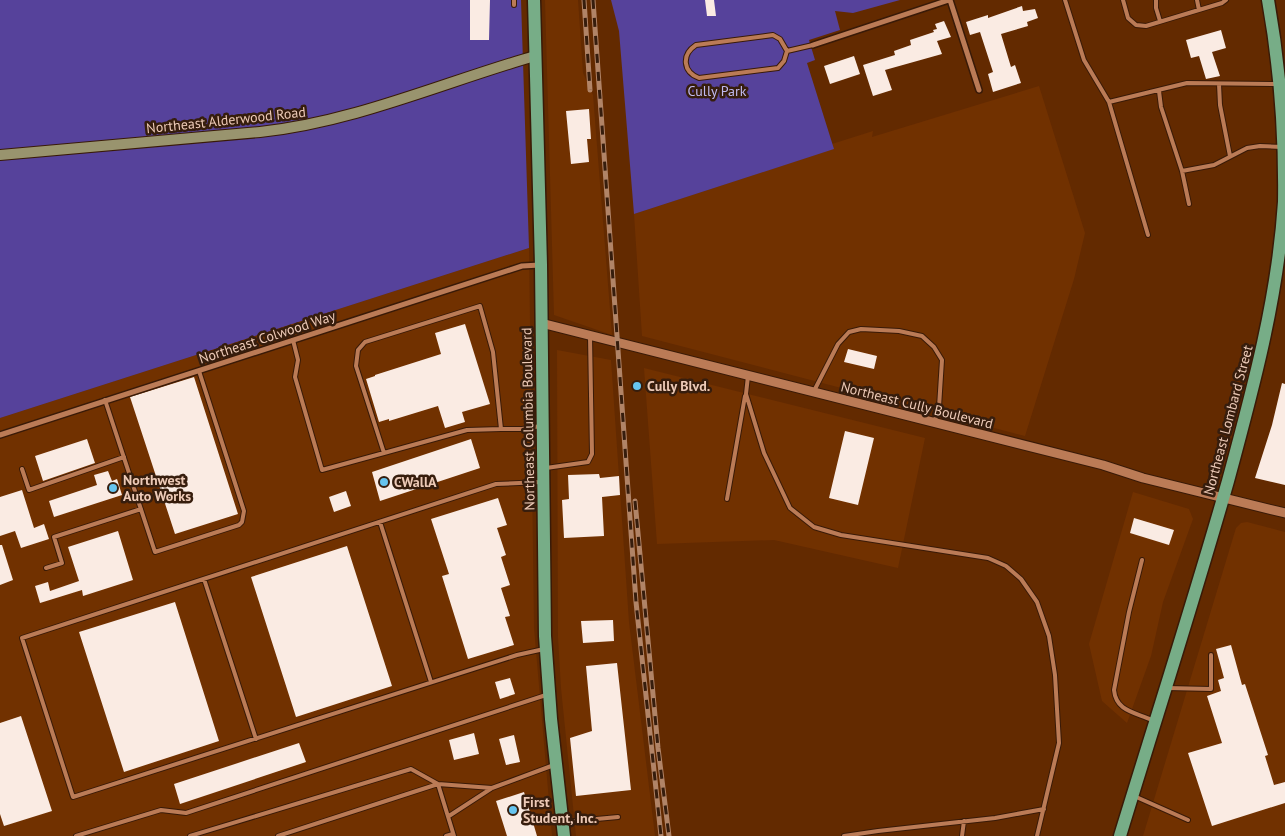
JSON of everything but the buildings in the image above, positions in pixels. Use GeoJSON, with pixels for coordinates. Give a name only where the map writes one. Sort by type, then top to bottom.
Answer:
{"type":"FeatureCollection","features":[{"type":"Feature","properties":{"kind":"main road","name":"Northeast Columbia Boulevard"},"geometry":{"type":"LineString","coordinates":[[534,0],[544,426],[546,649],[564,836]]}},
{"type":"Feature","properties":{"kind":"main road","name":"Northeast Lombard Street"},"geometry":{"type":"LineString","coordinates":[[1120,836],[1223,498],[1256,376],[1271,303],[1281,233],[1285,162],[1282,84],[1268,0]]}},
{"type":"Feature","properties":{"kind":"main road","name":"Northeast Alderwood Road"},"geometry":{"type":"LineString","coordinates":[[0,155],[300,127],[352,114],[535,56]]}},
{"type":"Feature","properties":{"kind":"street"},"geometry":{"type":"LineString","coordinates":[[812,45],[949,0],[979,90]]}},
{"type":"Feature","properties":{"kind":"street","name":"Northeast Colwood Way"},"geometry":{"type":"LineString","coordinates":[[0,435],[522,266],[541,265]]}},
{"type":"Feature","properties":{"kind":"street","name":"Northeast Cully Boulevard"},"geometry":{"type":"LineString","coordinates":[[541,324],[1103,465],[1143,478],[1285,513]]}},
{"type":"Feature","properties":{"kind":"lane"},"geometry":{"type":"LineString","coordinates":[[514,0],[514,6]]}},
{"type":"Feature","properties":{"kind":"lane"},"geometry":{"type":"LineString","coordinates":[[1065,0],[1084,60],[1109,102],[1148,235]]}},
{"type":"Feature","properties":{"kind":"lane"},"geometry":{"type":"LineString","coordinates":[[1123,0],[1128,18],[1136,25],[1146,26],[1222,3],[1226,0]]}},
{"type":"Feature","properties":{"kind":"lane"},"geometry":{"type":"LineString","coordinates":[[1156,0],[1160,21]]}},
{"type":"Feature","properties":{"kind":"lane"},"geometry":{"type":"LineString","coordinates":[[1197,0],[1199,10]]}},
{"type":"Feature","properties":{"kind":"lane"},"geometry":{"type":"LineString","coordinates":[[773,35],[780,39],[787,51],[784,61],[778,68],[737,74],[699,78],[690,73],[686,63],[688,52],[696,45],[773,35]]}},
{"type":"Feature","properties":{"kind":"lane"},"geometry":{"type":"LineString","coordinates":[[787,51],[812,45]]}},
{"type":"Feature","properties":{"kind":"lane"},"geometry":{"type":"LineString","coordinates":[[1109,102],[1187,83],[1282,84]]}},
{"type":"Feature","properties":{"kind":"lane"},"geometry":{"type":"LineString","coordinates":[[1219,84],[1220,105],[1230,156]]}},
{"type":"Feature","properties":{"kind":"lane"},"geometry":{"type":"LineString","coordinates":[[1159,91],[1161,107],[1182,171],[1189,204]]}},
{"type":"Feature","properties":{"kind":"lane"},"geometry":{"type":"LineString","coordinates":[[1182,171],[1214,165],[1247,148],[1260,146],[1284,147]]}},
{"type":"Feature","properties":{"kind":"lane"},"geometry":{"type":"LineString","coordinates":[[384,453],[356,366],[360,345],[480,306],[493,352],[501,429]]}},
{"type":"Feature","properties":{"kind":"lane"},"geometry":{"type":"LineString","coordinates":[[813,393],[838,344],[849,332],[861,329],[900,331],[922,336],[934,347],[942,360],[939,407],[934,423]]}},
{"type":"Feature","properties":{"kind":"lane"},"geometry":{"type":"LineString","coordinates":[[544,468],[588,462],[592,454],[590,336]]}},
{"type":"Feature","properties":{"kind":"lane"},"geometry":{"type":"LineString","coordinates":[[293,340],[298,360],[295,377],[322,470],[467,430],[522,429],[544,426]]}},
{"type":"Feature","properties":{"kind":"lane"},"geometry":{"type":"LineString","coordinates":[[105,400],[155,552],[239,525],[242,522],[244,511],[198,371]]}},
{"type":"Feature","properties":{"kind":"lane"},"geometry":{"type":"LineString","coordinates":[[727,499],[748,376]]}},
{"type":"Feature","properties":{"kind":"lane"},"geometry":{"type":"LineString","coordinates":[[746,394],[764,453],[790,508],[814,527],[841,535],[988,558],[1006,566],[1022,579],[1037,602],[1049,636],[1055,675],[1059,743],[1037,836]]}},
{"type":"Feature","properties":{"kind":"lane"},"geometry":{"type":"LineString","coordinates":[[22,469],[29,490],[124,457]]}},
{"type":"Feature","properties":{"kind":"lane"},"geometry":{"type":"LineString","coordinates":[[544,482],[496,484],[22,638],[73,797],[517,654],[546,649]]}},
{"type":"Feature","properties":{"kind":"lane"},"geometry":{"type":"LineString","coordinates":[[46,568],[62,562],[54,537],[141,509]]}},
{"type":"Feature","properties":{"kind":"lane"},"geometry":{"type":"LineString","coordinates":[[380,522],[431,682]]}},
{"type":"Feature","properties":{"kind":"lane"},"geometry":{"type":"LineString","coordinates":[[1142,560],[1129,612],[1114,690],[1115,700],[1120,706],[1155,721]]}},
{"type":"Feature","properties":{"kind":"lane"},"geometry":{"type":"LineString","coordinates":[[204,579],[256,738]]}},
{"type":"Feature","properties":{"kind":"lane"},"geometry":{"type":"LineString","coordinates":[[1165,688],[1211,689],[1211,655]]}},
{"type":"Feature","properties":{"kind":"lane"},"geometry":{"type":"LineString","coordinates":[[76,836],[161,810],[186,813],[549,694]]}},
{"type":"Feature","properties":{"kind":"lane"},"geometry":{"type":"LineString","coordinates":[[449,816],[492,788],[556,764]]}},
{"type":"Feature","properties":{"kind":"lane"},"geometry":{"type":"LineString","coordinates":[[190,836],[411,769],[438,784],[454,835],[446,836]]}},
{"type":"Feature","properties":{"kind":"lane"},"geometry":{"type":"LineString","coordinates":[[278,836],[438,784],[492,788]]}},
{"type":"Feature","properties":{"kind":"lane"},"geometry":{"type":"LineString","coordinates":[[1132,795],[1188,820]]}},
{"type":"Feature","properties":{"kind":"lane"},"geometry":{"type":"LineString","coordinates":[[844,836],[1044,809]]}},
{"type":"Feature","properties":{"kind":"lane"},"geometry":{"type":"LineString","coordinates":[[562,822],[618,816]]}},
{"type":"Feature","properties":{"kind":"lane"},"geometry":{"type":"LineString","coordinates":[[962,836],[964,821]]}},
{"type":"Feature","properties":{"kind":"shaded area"},"geometry":{"type":"Polygon","coordinates":[[[545,0],[578,0],[583,73],[593,95],[612,335],[554,315],[545,0]]]}},
{"type":"Feature","properties":{"kind":"shaded area"},"geometry":{"type":"Polygon","coordinates":[[[1039,86],[1085,233],[1074,279],[1025,436],[642,336],[634,214],[833,149],[832,144],[873,131],[872,137],[1039,86]]]}},
{"type":"Feature","properties":{"kind":"shaded area"},"geometry":{"type":"Polygon","coordinates":[[[529,248],[534,628],[552,836],[0,836],[0,418],[529,248]]]}},
{"type":"Feature","properties":{"kind":"shaded area"},"geometry":{"type":"Polygon","coordinates":[[[557,350],[611,360],[629,622],[655,836],[576,836],[561,688],[558,637],[557,350]]]}},
{"type":"Feature","properties":{"kind":"shaded area"},"geometry":{"type":"Polygon","coordinates":[[[644,368],[925,438],[898,568],[774,540],[657,544],[644,368]]]}},
{"type":"Feature","properties":{"kind":"shaded area"},"geometry":{"type":"Polygon","coordinates":[[[1133,492],[1189,509],[1193,519],[1163,602],[1151,656],[1127,723],[1102,701],[1089,644],[1133,492]]]}},
{"type":"Feature","properties":{"kind":"shaded area"},"geometry":{"type":"Polygon","coordinates":[[[1247,522],[1285,532],[1285,836],[1143,836],[1236,528],[1241,523],[1247,522]]]}},
{"type":"Feature","properties":{"kind":"green space"},"geometry":{"type":"Polygon","coordinates":[[[0,0],[521,0],[529,248],[0,418],[0,0]]]}},
{"type":"Feature","properties":{"kind":"green space","name":"Cully Park"},"geometry":{"type":"Polygon","coordinates":[[[611,0],[900,0],[853,13],[835,11],[840,30],[809,40],[815,60],[807,63],[834,149],[634,214],[619,31],[611,0]]]}},
{"type":"Feature","properties":{"kind":"railway"},"geometry":{"type":"LineString","coordinates":[[584,0],[590,90]]}},
{"type":"Feature","properties":{"kind":"railway"},"geometry":{"type":"LineString","coordinates":[[593,0],[636,602],[661,836]]}},
{"type":"Feature","properties":{"kind":"railway"},"geometry":{"type":"LineString","coordinates":[[635,501],[658,748],[669,836]]}},
{"type":"Feature","properties":{"kind":"place","name":"Cully Blvd."},"geometry":{"type":"Point","coordinates":[637,386]}},
{"type":"Feature","properties":{"kind":"place","name":"CWallA"},"geometry":{"type":"Point","coordinates":[384,482]}},
{"type":"Feature","properties":{"kind":"place","name":"Northwest Auto Works"},"geometry":{"type":"Point","coordinates":[113,488]}},
{"type":"Feature","properties":{"kind":"place","name":"First Student, Inc."},"geometry":{"type":"Point","coordinates":[513,810]}}]}
